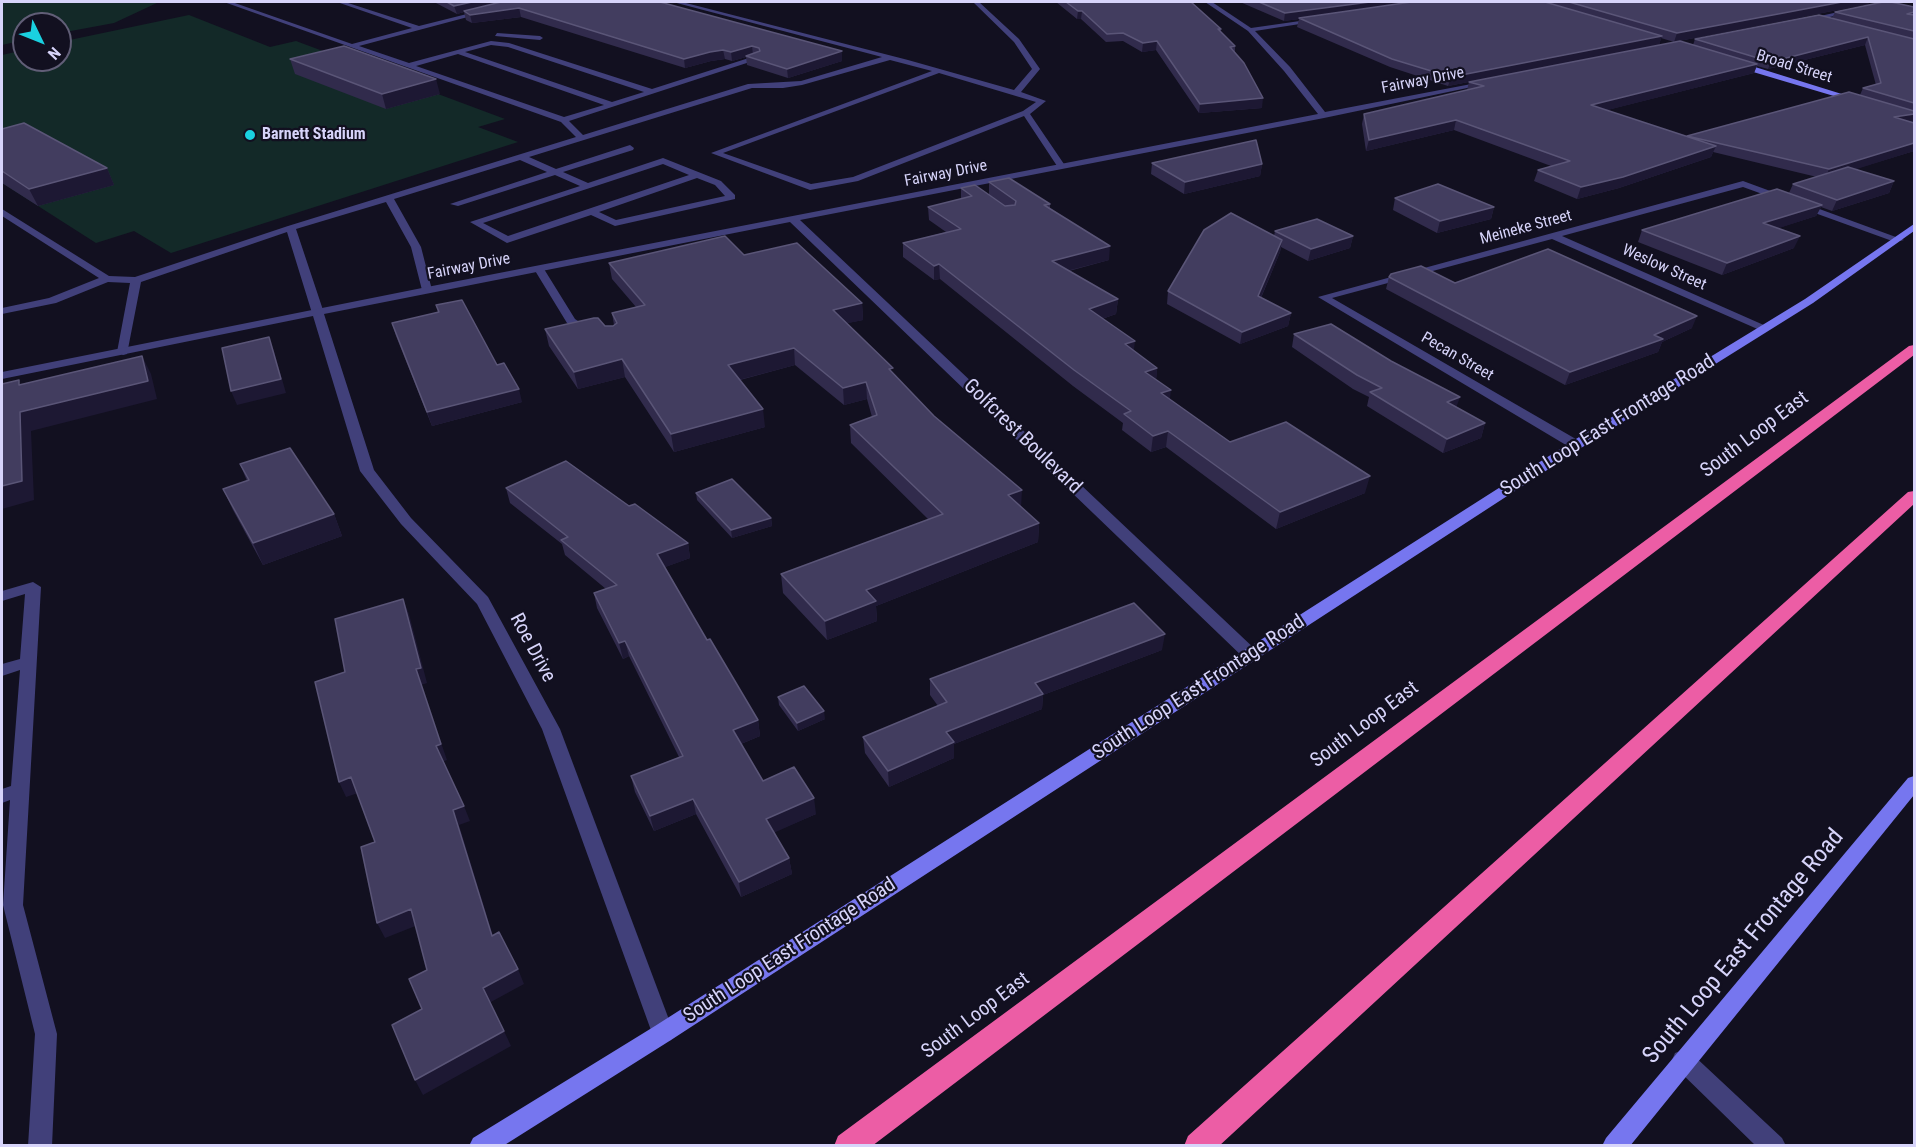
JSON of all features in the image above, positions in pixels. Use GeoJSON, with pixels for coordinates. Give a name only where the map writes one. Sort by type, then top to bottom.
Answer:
{"type":"FeatureCollection","features":[{"type":"Feature","properties":{"kind":"highway","name":"South Loop East"},"geometry":{"type":"LineString","coordinates":[[848,1146],[1914,349]]}},
{"type":"Feature","properties":{"kind":"highway"},"geometry":{"type":"LineString","coordinates":[[1198,1146],[1914,496]]}},
{"type":"Feature","properties":{"kind":"highway"},"geometry":{"type":"LineString","coordinates":[[837,1146],[883,1119]]}},
{"type":"Feature","properties":{"kind":"main road","name":"Broad Street"},"geometry":{"type":"LineString","coordinates":[[1732,63],[1869,104]]}},
{"type":"Feature","properties":{"kind":"main road","name":"South Loop East Frontage Road"},"geometry":{"type":"LineString","coordinates":[[481,1146],[663,1033],[1575,445],[1809,301],[1899,240],[1914,227]]}},
{"type":"Feature","properties":{"kind":"main road","name":"South Loop East Frontage Road"},"geometry":{"type":"LineString","coordinates":[[1614,1146],[1914,783]]}},
{"type":"Feature","properties":{"kind":"street"},"geometry":{"type":"LineString","coordinates":[[227,2],[564,120],[580,137]]}},
{"type":"Feature","properties":{"kind":"street"},"geometry":{"type":"LineString","coordinates":[[340,2],[418,28]]}},
{"type":"Feature","properties":{"kind":"street"},"geometry":{"type":"LineString","coordinates":[[351,46],[521,2]]}},
{"type":"Feature","properties":{"kind":"street"},"geometry":{"type":"LineString","coordinates":[[676,2],[938,71],[1042,101],[1026,113],[855,178],[810,187],[715,153],[938,71]]}},
{"type":"Feature","properties":{"kind":"street"},"geometry":{"type":"LineString","coordinates":[[976,2],[1000,22],[1029,56],[1036,69],[1016,93]]}},
{"type":"Feature","properties":{"kind":"street"},"geometry":{"type":"LineString","coordinates":[[1208,2],[1250,30],[1287,69],[1324,116]]}},
{"type":"Feature","properties":{"kind":"street"},"geometry":{"type":"LineString","coordinates":[[1791,23],[1861,9]]}},
{"type":"Feature","properties":{"kind":"street"},"geometry":{"type":"LineString","coordinates":[[1250,30],[1330,18]]}},
{"type":"Feature","properties":{"kind":"street"},"geometry":{"type":"LineString","coordinates":[[1814,18],[1836,24]]}},
{"type":"Feature","properties":{"kind":"street"},"geometry":{"type":"LineString","coordinates":[[468,40],[490,35],[540,38]]}},
{"type":"Feature","properties":{"kind":"street"},"geometry":{"type":"LineString","coordinates":[[410,65],[491,44],[508,45],[652,92]]}},
{"type":"Feature","properties":{"kind":"street"},"geometry":{"type":"LineString","coordinates":[[458,52],[612,105]]}},
{"type":"Feature","properties":{"kind":"street"},"geometry":{"type":"LineString","coordinates":[[392,59],[403,56]]}},
{"type":"Feature","properties":{"kind":"street"},"geometry":{"type":"LineString","coordinates":[[2,311],[52,301],[107,279],[136,280],[291,228],[751,86],[783,86],[802,83],[888,58]]}},
{"type":"Feature","properties":{"kind":"street"},"geometry":{"type":"LineString","coordinates":[[564,120],[755,59]]}},
{"type":"Feature","properties":{"kind":"street","name":"Fairway Drive"},"geometry":{"type":"LineString","coordinates":[[2,376],[539,268],[1499,81]]}},
{"type":"Feature","properties":{"kind":"street"},"geometry":{"type":"LineString","coordinates":[[1026,113],[1062,166]]}},
{"type":"Feature","properties":{"kind":"street"},"geometry":{"type":"LineString","coordinates":[[455,204],[630,148]]}},
{"type":"Feature","properties":{"kind":"street"},"geometry":{"type":"LineString","coordinates":[[520,157],[588,186]]}},
{"type":"Feature","properties":{"kind":"street"},"geometry":{"type":"LineString","coordinates":[[591,211],[615,222],[732,197],[718,183],[663,161],[476,222],[507,240],[591,211],[697,175]]}},
{"type":"Feature","properties":{"kind":"street","name":"Meineke Street"},"geometry":{"type":"LineString","coordinates":[[1323,297],[1743,184],[1899,240]]}},
{"type":"Feature","properties":{"kind":"street"},"geometry":{"type":"LineString","coordinates":[[965,185],[981,196]]}},
{"type":"Feature","properties":{"kind":"street"},"geometry":{"type":"LineString","coordinates":[[389,198],[416,247],[427,291]]}},
{"type":"Feature","properties":{"kind":"street"},"geometry":{"type":"LineString","coordinates":[[2,212],[107,279]]}},
{"type":"Feature","properties":{"kind":"street","name":"Golfcrest Boulevard"},"geometry":{"type":"LineString","coordinates":[[793,219],[1251,655]]}},
{"type":"Feature","properties":{"kind":"street","name":"Roe Drive"},"geometry":{"type":"LineString","coordinates":[[291,228],[367,471],[406,521],[483,601],[551,729],[663,1033]]}},
{"type":"Feature","properties":{"kind":"street","name":"Weslow Street"},"geometry":{"type":"LineString","coordinates":[[1554,236],[1762,328]]}},
{"type":"Feature","properties":{"kind":"street"},"geometry":{"type":"LineString","coordinates":[[539,268],[571,321],[578,326],[607,330]]}},
{"type":"Feature","properties":{"kind":"street"},"geometry":{"type":"LineString","coordinates":[[123,352],[136,280]]}},
{"type":"Feature","properties":{"kind":"street","name":"Pecan Street"},"geometry":{"type":"LineString","coordinates":[[1323,297],[1575,445]]}},
{"type":"Feature","properties":{"kind":"street"},"geometry":{"type":"LineString","coordinates":[[2,596],[33,587],[13,905],[45,1035],[40,1146]]}},
{"type":"Feature","properties":{"kind":"street"},"geometry":{"type":"LineString","coordinates":[[2,670],[28,662]]}},
{"type":"Feature","properties":{"kind":"street"},"geometry":{"type":"LineString","coordinates":[[2,796],[20,790]]}},
{"type":"Feature","properties":{"kind":"street"},"geometry":{"type":"LineString","coordinates":[[1683,1060],[1774,1146]]}},
{"type":"Feature","properties":{"kind":"green space"},"geometry":{"type":"Polygon","coordinates":[[[2,2],[159,2],[114,23],[72,31],[72,12],[12,12],[12,43],[2,45],[2,2]]]}},
{"type":"Feature","properties":{"kind":"green space","name":"Barnett Stadium"},"geometry":{"type":"Polygon","coordinates":[[[189,15],[270,47],[296,41],[505,119],[478,127],[518,142],[171,253],[134,231],[96,243],[2,183],[2,55],[12,53],[12,72],[72,72],[72,39],[189,15]]]}},
{"type":"Feature","properties":{"kind":"building"},"geometry":{"type":"Polygon","coordinates":[[[447,2],[472,2],[454,6],[447,2]]]}},
{"type":"Feature","properties":{"kind":"building"},"geometry":{"type":"Polygon","coordinates":[[[501,2],[660,2],[842,51],[787,69],[746,56],[760,51],[759,48],[752,46],[731,52],[723,50],[710,52],[684,59],[519,8],[470,15],[464,11],[501,2]]]}},
{"type":"Feature","properties":{"kind":"building"},"geometry":{"type":"Polygon","coordinates":[[[1066,2],[1191,2],[1221,29],[1218,29],[1235,46],[1230,47],[1244,63],[1263,98],[1200,104],[1157,41],[1143,43],[1123,33],[1107,34],[1082,11],[1078,11],[1066,2]]]}},
{"type":"Feature","properties":{"kind":"building"},"geometry":{"type":"Polygon","coordinates":[[[1259,2],[1370,2],[1285,13],[1259,2]]]}},
{"type":"Feature","properties":{"kind":"building"},"geometry":{"type":"Polygon","coordinates":[[[1411,2],[1545,2],[1662,36],[1451,77],[1392,59],[1299,18],[1411,2]]]}},
{"type":"Feature","properties":{"kind":"building"},"geometry":{"type":"Polygon","coordinates":[[[1569,2],[1842,2],[1677,33],[1569,2]]]}},
{"type":"Feature","properties":{"kind":"building"},"geometry":{"type":"Polygon","coordinates":[[[1883,2],[1914,7],[1914,12],[1907,14],[1914,15],[1914,31],[1835,12],[1883,2]]]}},
{"type":"Feature","properties":{"kind":"building"},"geometry":{"type":"Polygon","coordinates":[[[1819,15],[1914,39],[1914,103],[1863,88],[1881,83],[1868,37],[1771,62],[1695,39],[1819,15]]]}},
{"type":"Feature","properties":{"kind":"building"},"geometry":{"type":"Polygon","coordinates":[[[1680,41],[1757,64],[1591,105],[1716,146],[1623,177],[1581,187],[1538,170],[1570,161],[1456,120],[1369,140],[1364,114],[1484,86],[1469,82],[1680,41]]]}},
{"type":"Feature","properties":{"kind":"building"},"geometry":{"type":"Polygon","coordinates":[[[344,46],[436,79],[382,94],[290,59],[344,46]]]}},
{"type":"Feature","properties":{"kind":"building"},"geometry":{"type":"Polygon","coordinates":[[[1849,92],[1914,111],[1914,114],[1894,117],[1914,123],[1914,143],[1829,169],[1687,136],[1849,92]]]}},
{"type":"Feature","properties":{"kind":"building"},"geometry":{"type":"Polygon","coordinates":[[[24,123],[107,168],[29,189],[2,171],[2,129],[24,123]]]}},
{"type":"Feature","properties":{"kind":"building"},"geometry":{"type":"Polygon","coordinates":[[[1256,140],[1262,164],[1185,182],[1152,163],[1256,140]]]}},
{"type":"Feature","properties":{"kind":"building"},"geometry":{"type":"Polygon","coordinates":[[[1848,167],[1894,181],[1837,200],[1793,184],[1848,167]]]}},
{"type":"Feature","properties":{"kind":"building"},"geometry":{"type":"Polygon","coordinates":[[[1009,178],[1050,204],[1044,205],[1110,246],[1052,261],[1118,299],[1089,309],[1135,341],[1125,344],[1157,368],[1145,372],[1171,390],[1161,393],[1230,442],[1286,422],[1370,476],[1280,512],[1168,431],[1153,436],[1124,414],[1131,411],[1074,370],[939,264],[934,266],[903,243],[961,229],[928,207],[972,196],[961,188],[975,185],[1005,206],[1015,205],[1016,201],[989,182],[1009,178]]]}},
{"type":"Feature","properties":{"kind":"building"},"geometry":{"type":"Polygon","coordinates":[[[1438,184],[1494,207],[1440,221],[1395,198],[1438,184]]]}},
{"type":"Feature","properties":{"kind":"building"},"geometry":{"type":"Polygon","coordinates":[[[1777,189],[1822,205],[1763,223],[1800,236],[1727,263],[1642,230],[1777,189]]]}},
{"type":"Feature","properties":{"kind":"building"},"geometry":{"type":"Polygon","coordinates":[[[1231,213],[1282,240],[1258,296],[1291,313],[1242,332],[1168,291],[1204,230],[1231,213]]]}},
{"type":"Feature","properties":{"kind":"building"},"geometry":{"type":"Polygon","coordinates":[[[1317,219],[1353,236],[1311,249],[1275,231],[1317,219]]]}},
{"type":"Feature","properties":{"kind":"building"},"geometry":{"type":"Polygon","coordinates":[[[725,236],[744,255],[797,243],[862,303],[833,310],[893,368],[889,369],[934,416],[1022,490],[1008,495],[1039,523],[866,590],[876,601],[825,621],[781,574],[943,514],[850,425],[877,415],[866,382],[843,388],[794,348],[728,365],[763,409],[671,434],[622,359],[574,372],[545,329],[594,318],[598,318],[605,326],[613,326],[617,323],[612,313],[645,305],[609,263],[725,236]]]}},
{"type":"Feature","properties":{"kind":"building"},"geometry":{"type":"Polygon","coordinates":[[[1548,249],[1697,316],[1654,335],[1663,339],[1570,372],[1389,277],[1391,274],[1421,266],[1455,283],[1548,249]]]}},
{"type":"Feature","properties":{"kind":"building"},"geometry":{"type":"Polygon","coordinates":[[[462,300],[497,365],[504,363],[519,389],[427,412],[392,323],[439,312],[436,305],[462,300]]]}},
{"type":"Feature","properties":{"kind":"building"},"geometry":{"type":"Polygon","coordinates":[[[1331,324],[1391,361],[1460,397],[1447,402],[1485,423],[1447,439],[1370,392],[1382,388],[1357,375],[1294,334],[1331,324]]]}},
{"type":"Feature","properties":{"kind":"building"},"geometry":{"type":"Polygon","coordinates":[[[269,337],[281,379],[231,391],[222,348],[269,337]]]}},
{"type":"Feature","properties":{"kind":"building"},"geometry":{"type":"Polygon","coordinates":[[[142,356],[148,381],[20,412],[22,481],[2,486],[2,384],[19,380],[19,385],[142,356]]]}},
{"type":"Feature","properties":{"kind":"building"},"geometry":{"type":"Polygon","coordinates":[[[290,448],[334,514],[253,543],[223,489],[249,480],[240,464],[290,448]]]}},
{"type":"Feature","properties":{"kind":"building"},"geometry":{"type":"Polygon","coordinates":[[[566,461],[629,506],[635,504],[688,543],[657,554],[707,640],[710,639],[758,720],[733,730],[763,781],[794,767],[814,798],[766,819],[789,858],[739,882],[693,799],[650,816],[631,776],[683,756],[625,641],[619,643],[594,593],[617,585],[561,540],[568,537],[506,488],[566,461]]]}},
{"type":"Feature","properties":{"kind":"building"},"geometry":{"type":"Polygon","coordinates":[[[732,479],[771,518],[731,530],[696,493],[732,479]]]}},
{"type":"Feature","properties":{"kind":"building"},"geometry":{"type":"Polygon","coordinates":[[[403,599],[421,668],[416,669],[441,744],[436,746],[464,806],[453,810],[492,936],[499,932],[518,969],[483,988],[504,1031],[415,1080],[392,1025],[422,1009],[409,979],[427,970],[411,909],[377,923],[361,847],[375,842],[351,777],[339,782],[315,682],[345,672],[335,619],[403,599]]]}},
{"type":"Feature","properties":{"kind":"building"},"geometry":{"type":"Polygon","coordinates":[[[1134,603],[1165,634],[1035,683],[1043,694],[946,732],[954,742],[888,771],[863,737],[947,702],[930,679],[1134,603]]]}},
{"type":"Feature","properties":{"kind":"building"},"geometry":{"type":"Polygon","coordinates":[[[804,686],[824,711],[797,723],[778,697],[804,686]]]}},
{"type":"Feature","properties":{"kind":"place","name":"Barnett Stadium"},"geometry":{"type":"Point","coordinates":[250,135]}}]}
